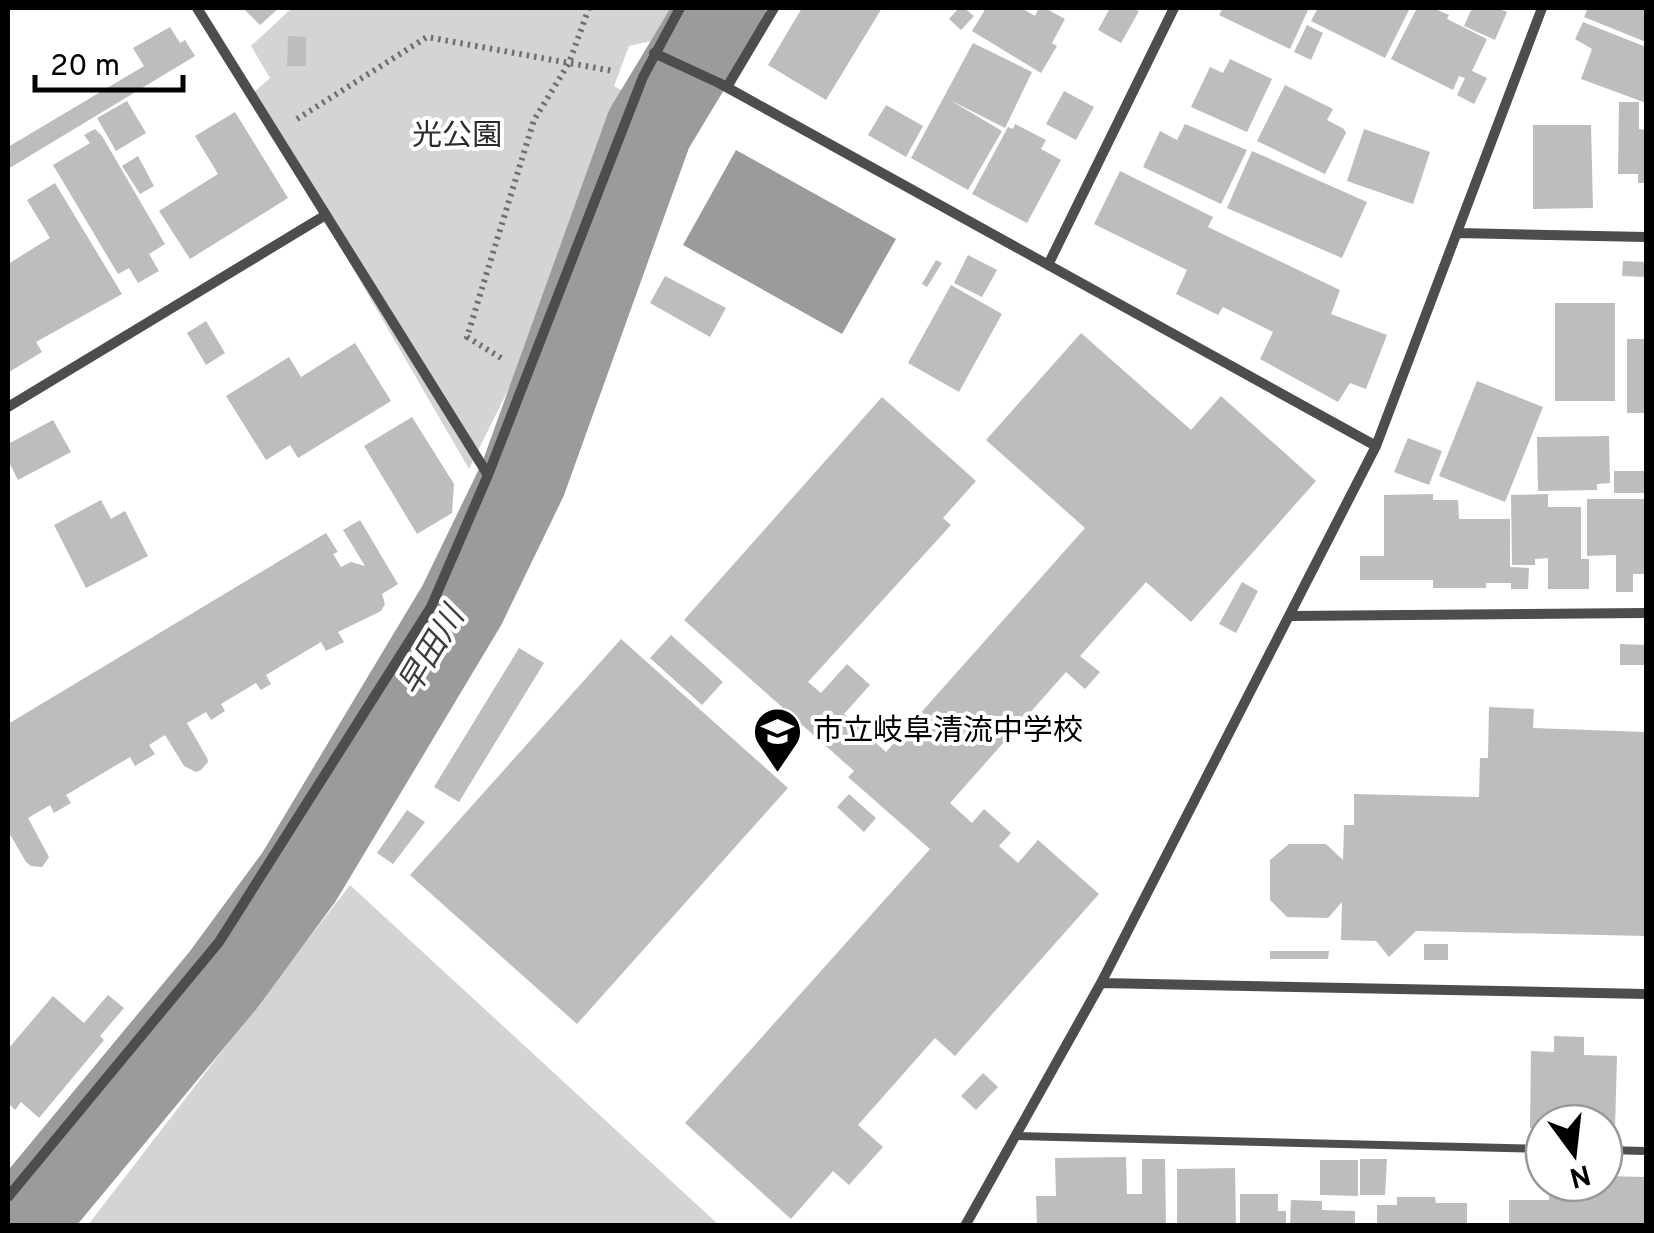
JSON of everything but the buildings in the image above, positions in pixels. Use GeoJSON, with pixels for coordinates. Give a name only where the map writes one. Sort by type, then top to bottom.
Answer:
{"type":"FeatureCollection","features":[{"type":"Feature","properties":{"kind":"street"},"geometry":{"type":"LineString","coordinates":[[197,8],[488,475]]}},
{"type":"Feature","properties":{"kind":"street"},"geometry":{"type":"LineString","coordinates":[[8,1197],[218,942],[431,607],[488,475],[644,77],[680,8]]}},
{"type":"Feature","properties":{"kind":"street"},"geometry":{"type":"LineString","coordinates":[[723,85],[774,8]]}},
{"type":"Feature","properties":{"kind":"street"},"geometry":{"type":"LineString","coordinates":[[1048,265],[1174,8]]}},
{"type":"Feature","properties":{"kind":"street"},"geometry":{"type":"LineString","coordinates":[[965,1226],[1101,983],[1376,446],[1542,8]]}},
{"type":"Feature","properties":{"kind":"street"},"geometry":{"type":"LineString","coordinates":[[654,53],[723,85],[1376,446]]}},
{"type":"Feature","properties":{"kind":"street"},"geometry":{"type":"LineString","coordinates":[[8,407],[324,216]]}},
{"type":"Feature","properties":{"kind":"street"},"geometry":{"type":"LineString","coordinates":[[1458,233],[1646,236]]}},
{"type":"Feature","properties":{"kind":"street"},"geometry":{"type":"LineString","coordinates":[[1291,616],[1646,613]]}},
{"type":"Feature","properties":{"kind":"street"},"geometry":{"type":"LineString","coordinates":[[1101,983],[1646,994]]}},
{"type":"Feature","properties":{"kind":"lane"},"geometry":{"type":"LineString","coordinates":[[1015,1136],[1524,1148]]}},
{"type":"Feature","properties":{"kind":"path"},"geometry":{"type":"LineString","coordinates":[[527,375],[467,336],[534,120],[570,63],[590,8]]}},
{"type":"Feature","properties":{"kind":"path"},"geometry":{"type":"LineString","coordinates":[[275,132],[427,37],[644,77]]}},
{"type":"Feature","properties":{"kind":"green space","name":"光公園"},"geometry":{"type":"Polygon","coordinates":[[[292,8],[677,8],[660,39],[629,46],[614,86],[623,91],[641,121],[469,469],[252,94],[270,78],[251,46],[292,8]]]}},
{"type":"Feature","properties":{"kind":"green space"},"geometry":{"type":"Polygon","coordinates":[[[350,885],[719,1225],[88,1225],[350,885]]]}},
{"type":"Feature","properties":{"kind":"shaded area"},"geometry":{"type":"Polygon","coordinates":[[[736,150],[896,239],[842,334],[683,245],[736,150]]]}},
{"type":"Feature","properties":{"kind":"waterway","name":"早田川"},"geometry":{"type":"LineString","coordinates":[[19,1226],[224,979],[299,877],[462,605],[523,479],[649,129],[722,8]]}},
{"type":"Feature","properties":{"kind":"place","name":"市立岐阜清流中学校"},"geometry":{"type":"Point","coordinates":[778,774]}}]}
